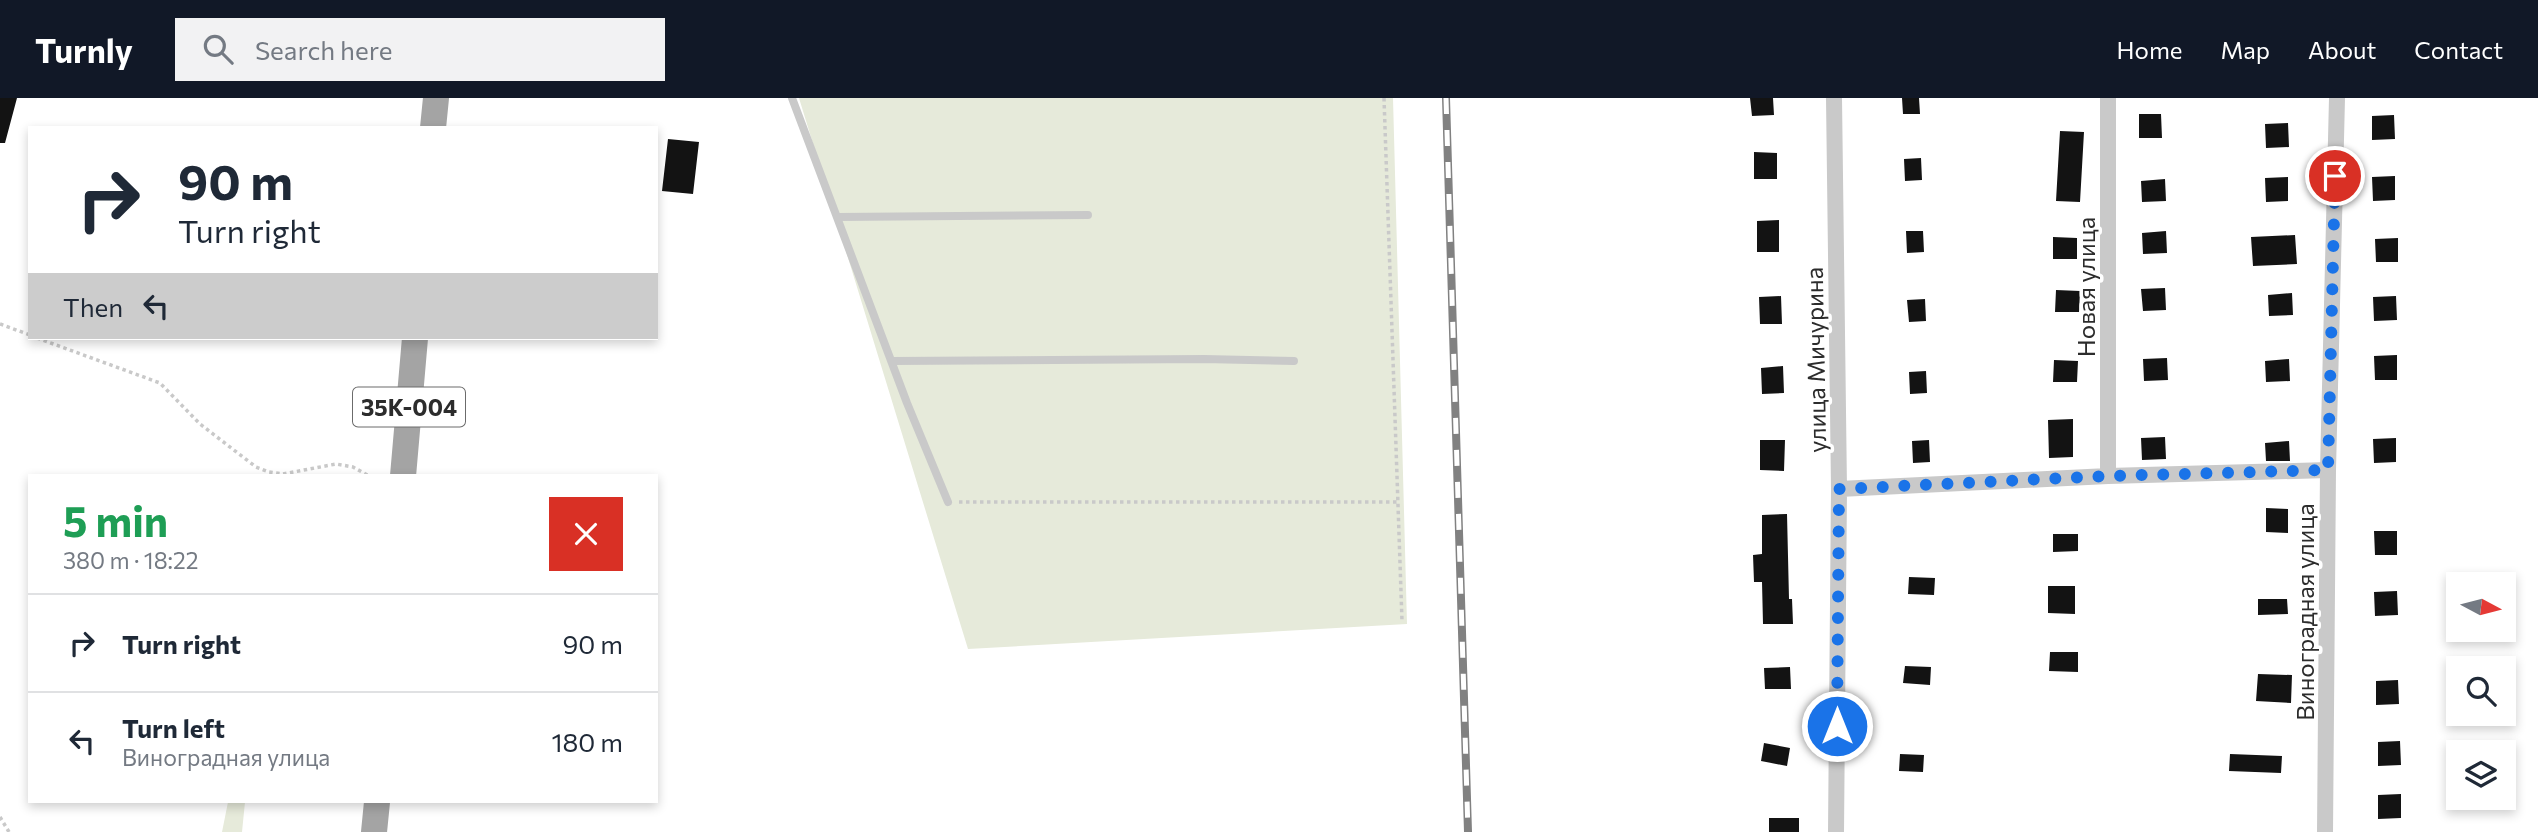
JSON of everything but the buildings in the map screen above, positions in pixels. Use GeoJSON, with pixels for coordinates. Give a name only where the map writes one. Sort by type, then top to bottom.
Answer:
{"type":"FeatureCollection","features":[{"type":"Feature","properties":{"kind":"main road"},"geometry":{"type":"LineString","coordinates":[[433,126],[436,98]]}},
{"type":"Feature","properties":{"kind":"main road","name":"35К-004"},"geometry":{"type":"LineString","coordinates":[[403,474],[415,340]]}},
{"type":"Feature","properties":{"kind":"main road"},"geometry":{"type":"LineString","coordinates":[[374,832],[377,803]]}},
{"type":"Feature","properties":{"kind":"street","name":"улица Мичурина"},"geometry":{"type":"LineString","coordinates":[[1834,98],[1839,489],[1836,832]]}},
{"type":"Feature","properties":{"kind":"street","name":"Новая улица"},"geometry":{"type":"LineString","coordinates":[[2108,98],[2108,476]]}},
{"type":"Feature","properties":{"kind":"street","name":"Виноградная улица"},"geometry":{"type":"LineString","coordinates":[[2325,832],[2328,470],[2337,98]]}},
{"type":"Feature","properties":{"kind":"street"},"geometry":{"type":"LineString","coordinates":[[1839,489],[2108,476],[2328,470]]}},
{"type":"Feature","properties":{"kind":"lane"},"geometry":{"type":"LineString","coordinates":[[792,98],[948,502]]}},
{"type":"Feature","properties":{"kind":"lane"},"geometry":{"type":"LineString","coordinates":[[838,217],[1087,215]]}},
{"type":"Feature","properties":{"kind":"lane"},"geometry":{"type":"LineString","coordinates":[[892,361],[1294,361]]}},
{"type":"Feature","properties":{"kind":"path"},"geometry":{"type":"LineString","coordinates":[[1384,98],[1402,621]]}},
{"type":"Feature","properties":{"kind":"path"},"geometry":{"type":"LineString","coordinates":[[0,324],[28,334]]}},
{"type":"Feature","properties":{"kind":"path"},"geometry":{"type":"LineString","coordinates":[[42,340],[160,383],[200,424],[256,467],[283,474],[336,464],[353,467],[365,474]]}},
{"type":"Feature","properties":{"kind":"path"},"geometry":{"type":"LineString","coordinates":[[948,502],[1398,502]]}},
{"type":"Feature","properties":{"kind":"path"},"geometry":{"type":"LineString","coordinates":[[0,817],[9,832]]}},
{"type":"Feature","properties":{"kind":"green space"},"geometry":{"type":"Polygon","coordinates":[[[799,98],[1393,98],[1407,624],[968,649],[799,98]]]}},
{"type":"Feature","properties":{"kind":"green space"},"geometry":{"type":"Polygon","coordinates":[[[228,803],[245,803],[242,832],[222,832],[228,803]]]}},
{"type":"Feature","properties":{"kind":"railway"},"geometry":{"type":"LineString","coordinates":[[1446,98],[1468,832]]}},
{"type":"Feature","properties":{"kind":"route"},"geometry":{"type":"LineString","coordinates":[[1837,726],[1839,489],[2108,476],[2328,470],[2335,176]]}}]}
